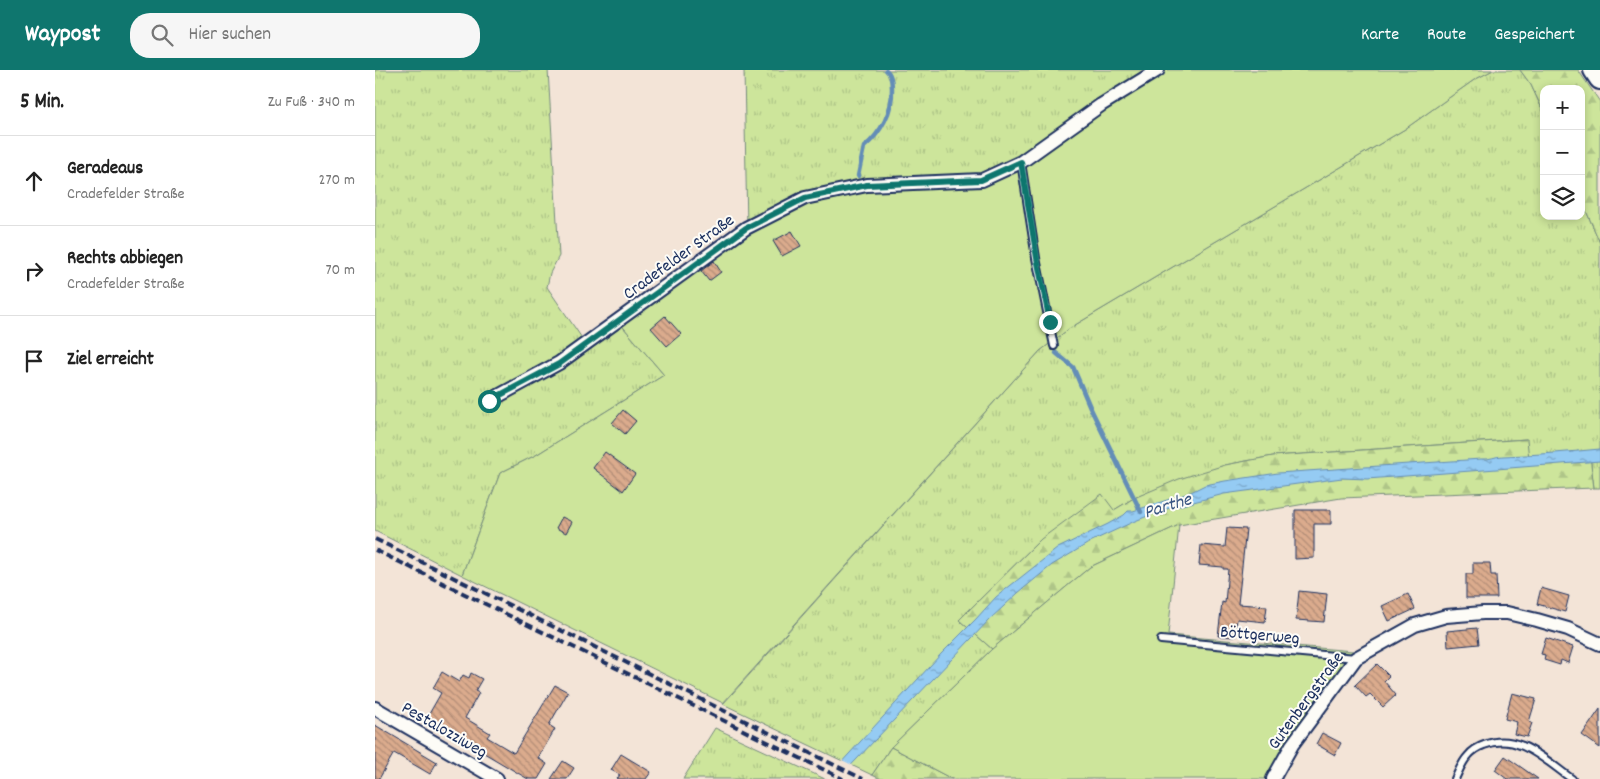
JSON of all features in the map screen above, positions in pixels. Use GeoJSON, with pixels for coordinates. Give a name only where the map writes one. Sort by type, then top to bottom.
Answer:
{"type":"FeatureCollection","features":[{"type":"Feature","properties":{"kind":"main road"},"geometry":{"type":"LineString","coordinates":[[1594,70],[1600,79]]}},
{"type":"Feature","properties":{"kind":"street","name":"Cradefelder Straße"},"geometry":{"type":"LineString","coordinates":[[489,401],[559,364],[746,228],[805,198],[867,185],[981,180],[1021,162],[1101,106],[1158,70]]}},
{"type":"Feature","properties":{"kind":"street","name":"Gutenbergstraße"},"geometry":{"type":"LineString","coordinates":[[1273,779],[1292,745],[1356,658],[1415,625],[1446,616],[1507,613],[1568,629],[1600,644]]}},
{"type":"Feature","properties":{"kind":"street","name":"Pestalozziweg"},"geometry":{"type":"LineString","coordinates":[[375,708],[497,779]]}},
{"type":"Feature","properties":{"kind":"lane"},"geometry":{"type":"LineString","coordinates":[[1021,162],[1054,346]]}},
{"type":"Feature","properties":{"kind":"lane","name":"Böttgerweg"},"geometry":{"type":"LineString","coordinates":[[1161,640],[1356,658]]}},
{"type":"Feature","properties":{"kind":"lane"},"geometry":{"type":"LineString","coordinates":[[1455,779],[1468,755],[1478,747],[1503,740],[1527,747],[1572,779]]}},
{"type":"Feature","properties":{"kind":"green space"},"geometry":{"type":"Polygon","coordinates":[[[375,70],[548,70],[559,256],[550,273],[547,287],[586,344],[618,321],[664,375],[536,455],[500,473],[462,575],[375,531],[375,70]]]}},
{"type":"Feature","properties":{"kind":"green space"},"geometry":{"type":"Polygon","coordinates":[[[744,70],[1169,70],[1022,167],[747,228],[744,70]]]}},
{"type":"Feature","properties":{"kind":"green space"},"geometry":{"type":"Polygon","coordinates":[[[1158,70],[1493,70],[1474,80],[1405,129],[1070,328],[1040,351],[723,703],[462,575],[500,473],[536,455],[664,375],[618,321],[746,228],[805,198],[867,185],[982,180],[1158,70]]]}},
{"type":"Feature","properties":{"kind":"green space"},"geometry":{"type":"Polygon","coordinates":[[[1493,70],[1520,70],[1531,85],[1540,104],[1540,220],[1585,220],[1585,208],[1600,243],[1600,488],[1594,488],[1590,456],[1529,461],[1526,439],[1273,456],[1225,465],[1134,498],[1114,510],[1041,539],[959,620],[992,649],[891,747],[872,775],[723,704],[1040,351],[1070,328],[1405,129],[1474,80],[1493,70]]]}},
{"type":"Feature","properties":{"kind":"green space"},"geometry":{"type":"Polygon","coordinates":[[[1520,70],[1578,70],[1600,102],[1600,243],[1585,208],[1585,85],[1540,85],[1540,104],[1531,85],[1520,70]]]}},
{"type":"Feature","properties":{"kind":"green space"},"geometry":{"type":"Polygon","coordinates":[[[1527,439],[1529,460],[1590,456],[1594,488],[1341,498],[1179,525],[1090,567],[992,649],[959,620],[1041,539],[1102,494],[1114,510],[1134,498],[1179,479],[1225,465],[1273,456],[1527,439]]]}},
{"type":"Feature","properties":{"kind":"green space"},"geometry":{"type":"Polygon","coordinates":[[[1179,525],[1168,635],[1353,651],[1265,779],[952,779],[891,747],[992,649],[1090,567],[1179,525]]]}},
{"type":"Feature","properties":{"kind":"green space"},"geometry":{"type":"Polygon","coordinates":[[[715,728],[825,779],[683,779],[715,728]]]}},
{"type":"Feature","properties":{"kind":"green space"},"geometry":{"type":"Polygon","coordinates":[[[891,747],[952,779],[881,779],[872,775],[891,747]]]}},
{"type":"Feature","properties":{"kind":"water","name":"Parthe"},"geometry":{"type":"Polygon","coordinates":[[[1600,449],[1600,461],[1367,479],[1342,478],[1224,494],[1163,510],[1135,521],[1092,541],[1052,565],[1018,593],[990,619],[838,779],[826,779],[996,597],[1058,548],[1108,524],[1128,511],[1189,493],[1205,485],[1278,473],[1487,459],[1500,456],[1600,449]]]}},
{"type":"Feature","properties":{"kind":"pier"},"geometry":{"type":"Polygon","coordinates":[[[842,760],[854,766],[841,779],[824,779],[842,760]]]}},
{"type":"Feature","properties":{"kind":"building"},"geometry":{"type":"Polygon","coordinates":[[[792,231],[801,246],[782,256],[773,241],[792,231]]]}},
{"type":"Feature","properties":{"kind":"building"},"geometry":{"type":"Polygon","coordinates":[[[714,261],[721,272],[709,281],[701,271],[714,261]]]}},
{"type":"Feature","properties":{"kind":"building"},"geometry":{"type":"Polygon","coordinates":[[[665,316],[681,334],[667,346],[651,328],[665,316]]]}},
{"type":"Feature","properties":{"kind":"building"},"geometry":{"type":"Polygon","coordinates":[[[623,410],[636,421],[625,434],[612,423],[623,410]]]}},
{"type":"Feature","properties":{"kind":"building"},"geometry":{"type":"Polygon","coordinates":[[[605,452],[635,474],[623,491],[593,468],[605,452]]]}},
{"type":"Feature","properties":{"kind":"building"},"geometry":{"type":"Polygon","coordinates":[[[1295,510],[1331,510],[1331,524],[1314,524],[1314,558],[1295,559],[1295,510]]]}},
{"type":"Feature","properties":{"kind":"building"},"geometry":{"type":"Polygon","coordinates":[[[562,517],[572,522],[566,533],[556,528],[562,517]]]}},
{"type":"Feature","properties":{"kind":"building"},"geometry":{"type":"Polygon","coordinates":[[[1227,528],[1246,529],[1238,604],[1267,606],[1265,622],[1237,619],[1235,637],[1218,636],[1222,602],[1225,603],[1228,569],[1199,565],[1201,545],[1225,547],[1227,528]]]}},
{"type":"Feature","properties":{"kind":"building"},"geometry":{"type":"Polygon","coordinates":[[[1473,563],[1490,563],[1491,575],[1496,575],[1497,598],[1466,598],[1466,574],[1473,574],[1473,563]]]}},
{"type":"Feature","properties":{"kind":"building"},"geometry":{"type":"Polygon","coordinates":[[[1541,588],[1569,596],[1565,612],[1537,604],[1541,588]]]}},
{"type":"Feature","properties":{"kind":"building"},"geometry":{"type":"Polygon","coordinates":[[[1299,591],[1327,594],[1324,622],[1296,620],[1299,591]]]}},
{"type":"Feature","properties":{"kind":"building"},"geometry":{"type":"Polygon","coordinates":[[[1408,594],[1415,609],[1389,621],[1382,606],[1408,594]]]}},
{"type":"Feature","properties":{"kind":"building"},"geometry":{"type":"Polygon","coordinates":[[[1477,628],[1479,644],[1448,647],[1447,631],[1477,628]]]}},
{"type":"Feature","properties":{"kind":"building"},"geometry":{"type":"Polygon","coordinates":[[[1546,638],[1573,647],[1568,663],[1561,660],[1560,665],[1544,660],[1545,655],[1541,654],[1546,638]]]}},
{"type":"Feature","properties":{"kind":"building"},"geometry":{"type":"Polygon","coordinates":[[[1377,664],[1389,676],[1384,681],[1396,695],[1383,707],[1370,694],[1366,697],[1355,685],[1377,664]]]}},
{"type":"Feature","properties":{"kind":"building"},"geometry":{"type":"Polygon","coordinates":[[[442,672],[459,682],[463,675],[469,678],[471,673],[482,679],[475,691],[479,693],[465,718],[490,733],[487,737],[514,753],[555,685],[568,692],[549,725],[555,729],[538,758],[547,764],[538,779],[528,779],[425,721],[441,693],[433,688],[442,672]]]}},
{"type":"Feature","properties":{"kind":"building"},"geometry":{"type":"Polygon","coordinates":[[[1512,693],[1536,699],[1529,722],[1532,723],[1527,737],[1514,734],[1517,722],[1505,719],[1512,693]]]}},
{"type":"Feature","properties":{"kind":"building"},"geometry":{"type":"Polygon","coordinates":[[[1600,709],[1600,748],[1582,735],[1600,709]]]}},
{"type":"Feature","properties":{"kind":"building"},"geometry":{"type":"Polygon","coordinates":[[[375,725],[437,762],[430,774],[394,753],[379,779],[375,779],[375,725]]]}},
{"type":"Feature","properties":{"kind":"building"},"geometry":{"type":"Polygon","coordinates":[[[1322,733],[1341,743],[1335,755],[1316,744],[1322,733]]]}},
{"type":"Feature","properties":{"kind":"building"},"geometry":{"type":"Polygon","coordinates":[[[621,754],[651,772],[646,779],[617,779],[620,775],[611,770],[621,754]]]}},
{"type":"Feature","properties":{"kind":"building"},"geometry":{"type":"Polygon","coordinates":[[[1505,756],[1538,779],[1507,779],[1495,770],[1505,756]]]}},
{"type":"Feature","properties":{"kind":"building"},"geometry":{"type":"Polygon","coordinates":[[[563,761],[574,768],[567,779],[551,779],[563,761]]]}},
{"type":"Feature","properties":{"kind":"waterway"},"geometry":{"type":"LineString","coordinates":[[858,176],[864,147],[881,128],[888,113],[892,97],[892,83],[886,70]]}},
{"type":"Feature","properties":{"kind":"waterway","name":"Parthe"},"geometry":{"type":"LineString","coordinates":[[1056,353],[1073,367],[1090,407],[1141,512]]}},
{"type":"Feature","properties":{"kind":"railway"},"geometry":{"type":"LineString","coordinates":[[375,539],[863,779]]}},
{"type":"Feature","properties":{"kind":"railway"},"geometry":{"type":"LineString","coordinates":[[375,550],[843,779]]}},
{"type":"Feature","properties":{"kind":"route"},"geometry":{"type":"LineString","coordinates":[[489,401],[559,364],[746,228],[805,198],[867,185],[981,180],[1021,162],[1050,322]]}}]}
